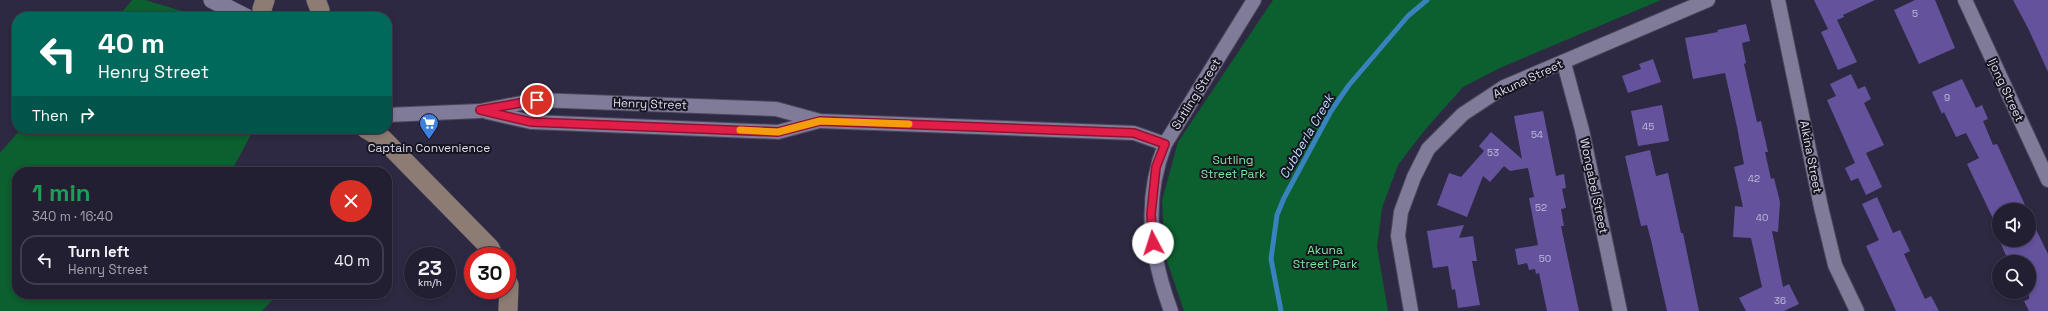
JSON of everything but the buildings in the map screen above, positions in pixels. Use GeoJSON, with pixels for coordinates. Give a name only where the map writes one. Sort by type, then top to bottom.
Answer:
{"type":"FeatureCollection","features":[{"type":"Feature","properties":{"kind":"main road"},"geometry":{"type":"LineString","coordinates":[[262,12],[265,0]]}},
{"type":"Feature","properties":{"kind":"main road"},"geometry":{"type":"LineString","coordinates":[[381,134],[489,247]]}},
{"type":"Feature","properties":{"kind":"main road"},"geometry":{"type":"LineString","coordinates":[[508,299],[508,311]]}},
{"type":"Feature","properties":{"kind":"street"},"geometry":{"type":"LineString","coordinates":[[212,0],[236,12]]}},
{"type":"Feature","properties":{"kind":"street","name":"Sutling Street"},"geometry":{"type":"LineString","coordinates":[[1171,311],[1154,258],[1151,214],[1156,167],[1165,144],[1254,0]]}},
{"type":"Feature","properties":{"kind":"street","name":"Akuna Street"},"geometry":{"type":"LineString","coordinates":[[1410,311],[1398,236],[1401,212],[1414,177],[1428,150],[1463,114],[1504,87],[1564,63],[1635,30],[1708,0]]}},
{"type":"Feature","properties":{"kind":"street","name":"Alkina Street"},"geometry":{"type":"LineString","coordinates":[[1778,0],[1821,207],[1836,265],[1856,311]]}},
{"type":"Feature","properties":{"kind":"street","name":"Ijong Street"},"geometry":{"type":"LineString","coordinates":[[1965,0],[2048,180]]}},
{"type":"Feature","properties":{"kind":"street","name":"Wongabel Street"},"geometry":{"type":"LineString","coordinates":[[1564,63],[1582,130],[1620,311]]}},
{"type":"Feature","properties":{"kind":"street","name":"Henry Street"},"geometry":{"type":"LineString","coordinates":[[392,115],[480,110],[537,100],[776,109],[820,121],[1134,133],[1165,144]]}},
{"type":"Feature","properties":{"kind":"street","name":"Henry Street"},"geometry":{"type":"LineString","coordinates":[[480,110],[531,122],[778,132],[820,121]]}},
{"type":"Feature","properties":{"kind":"green space"},"geometry":{"type":"Polygon","coordinates":[[[132,0],[145,0],[185,12],[122,12],[132,0]]]}},
{"type":"Feature","properties":{"kind":"green space"},"geometry":{"type":"Polygon","coordinates":[[[1273,0],[1661,0],[1500,68],[1463,87],[1424,131],[1398,165],[1382,208],[1377,247],[1388,311],[1184,311],[1165,255],[1162,200],[1178,142],[1273,0]]]}},
{"type":"Feature","properties":{"kind":"green space"},"geometry":{"type":"Polygon","coordinates":[[[17,134],[251,134],[234,167],[12,167],[12,299],[273,299],[262,311],[0,311],[0,153],[17,134]]]}},
{"type":"Feature","properties":{"kind":"waterway","name":"Cubberla Creek"},"geometry":{"type":"LineString","coordinates":[[1281,311],[1271,259],[1277,215],[1284,198],[1331,111],[1349,85],[1408,16],[1427,0]]}},
{"type":"Feature","properties":{"kind":"slow traffic"},"geometry":{"type":"LineString","coordinates":[[740,130],[778,132],[820,121],[909,124]]}},
{"type":"Feature","properties":{"kind":"place","name":"Captain Convenience"},"geometry":{"type":"Point","coordinates":[429,140]}},
{"type":"Feature","properties":{"kind":"route"},"geometry":{"type":"LineString","coordinates":[[537,100],[480,110],[531,122],[778,132],[820,121],[1134,133],[1165,144],[1156,167],[1151,214],[1153,243]]}},
{"type":"Feature","properties":{"kind":"park label","name":"Sutling Street Park"},"geometry":{"type":"Point","coordinates":[1233,167]}},
{"type":"Feature","properties":{"kind":"park label","name":"Akuna Street Park"},"geometry":{"type":"Point","coordinates":[1325,257]}}]}
